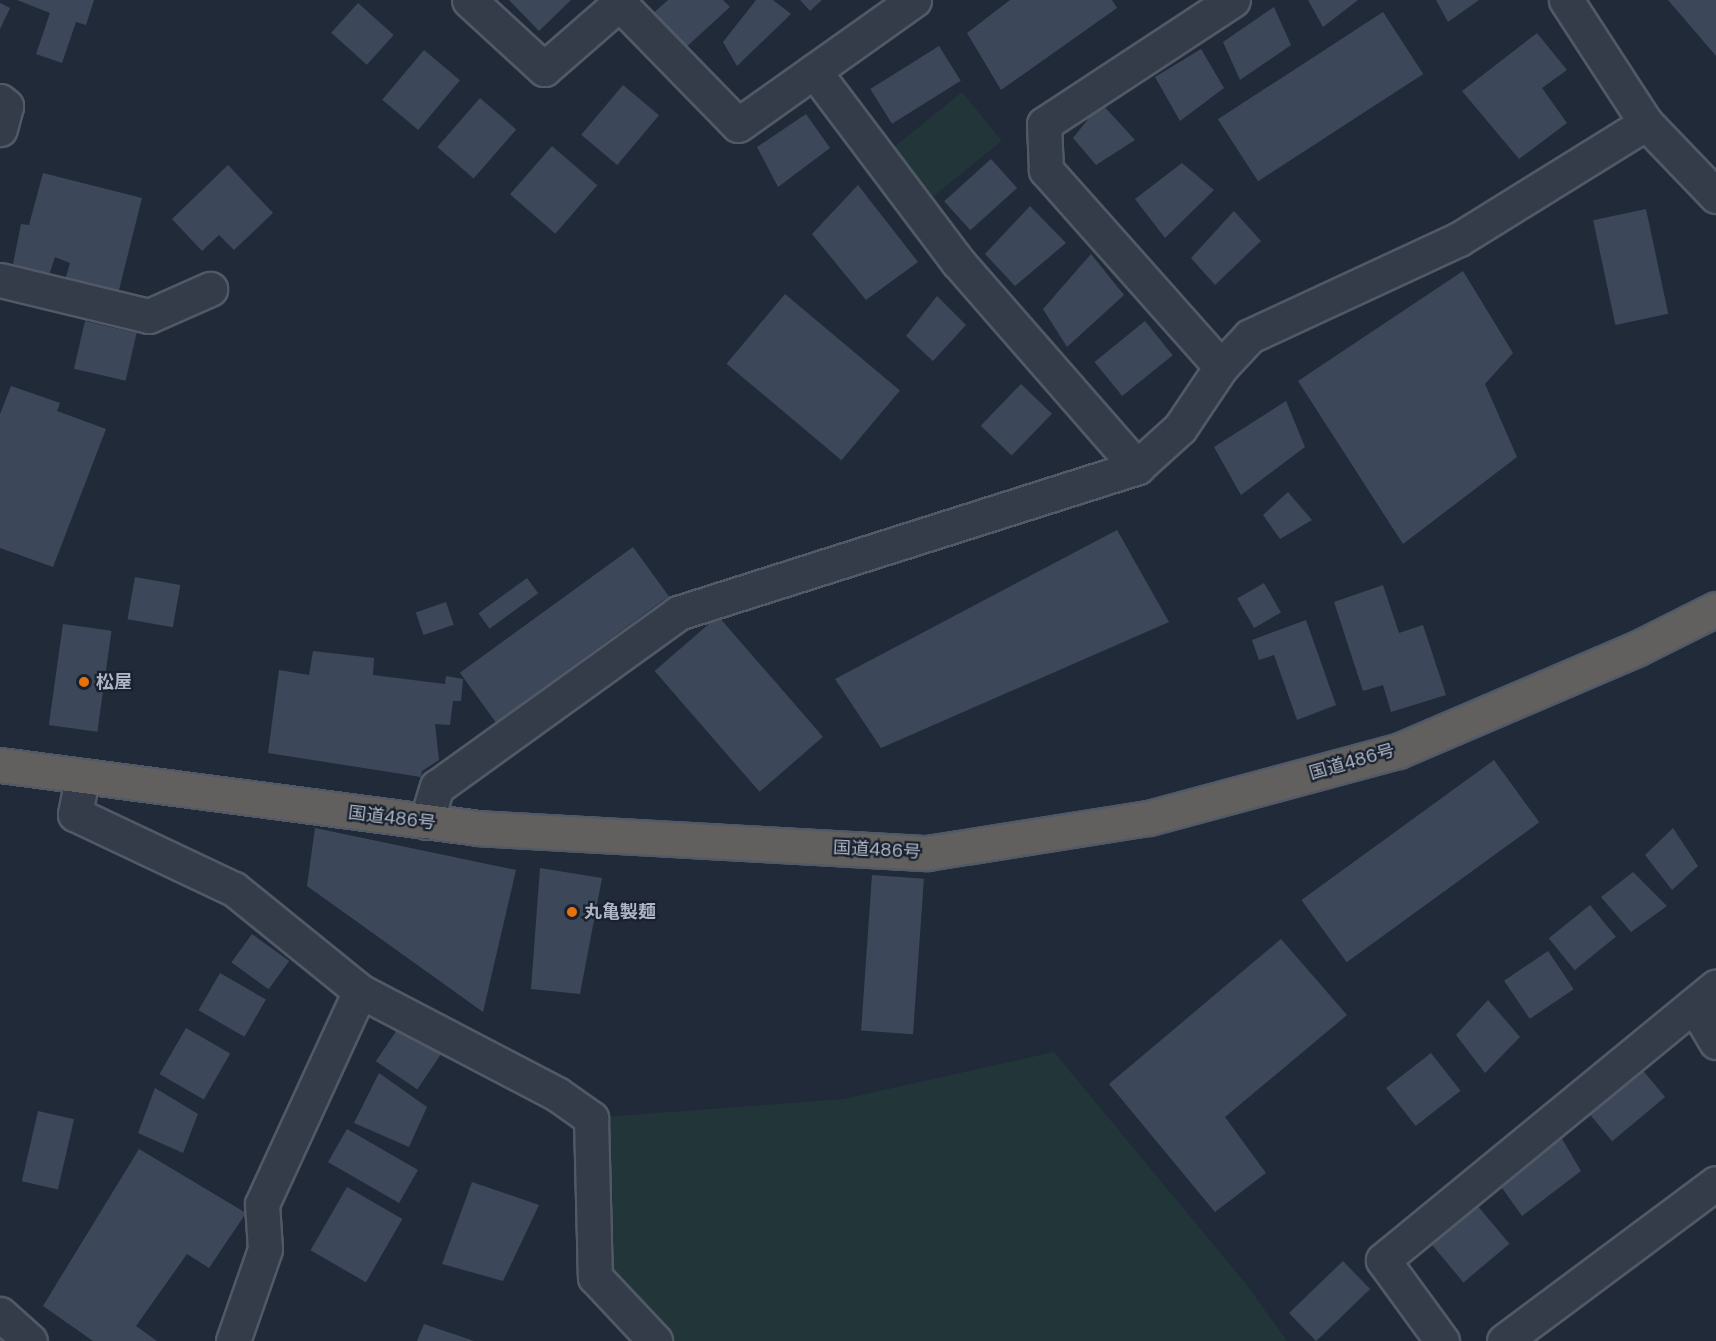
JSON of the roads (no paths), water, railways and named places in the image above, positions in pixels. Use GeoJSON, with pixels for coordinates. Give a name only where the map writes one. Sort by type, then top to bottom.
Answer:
{"type":"FeatureCollection","features":[{"type":"Feature","properties":{"kind":"highway","name":"国道486号"},"geometry":{"type":"LineString","coordinates":[[0,765],[82,778],[426,822],[927,853],[1149,818],[1398,751],[1714,616]]}},
{"type":"Feature","properties":{"kind":"street"},"geometry":{"type":"LineString","coordinates":[[469,0],[544,69],[621,1],[738,125],[914,0]]}},
{"type":"Feature","properties":{"kind":"street"},"geometry":{"type":"LineString","coordinates":[[1221,367],[1046,170],[1044,124],[1233,0]]}},
{"type":"Feature","properties":{"kind":"street"},"geometry":{"type":"LineString","coordinates":[[1566,0],[1646,123],[1716,196]]}},
{"type":"Feature","properties":{"kind":"street"},"geometry":{"type":"LineString","coordinates":[[814,71],[958,262],[1137,467]]}},
{"type":"Feature","properties":{"kind":"street"},"geometry":{"type":"LineString","coordinates":[[0,101],[6,105],[0,129]]}},
{"type":"Feature","properties":{"kind":"street"},"geometry":{"type":"LineString","coordinates":[[426,822],[437,787],[678,614],[1137,467],[1180,428],[1221,367],[1250,336],[1459,239],[1646,123]]}},
{"type":"Feature","properties":{"kind":"street"},"geometry":{"type":"LineString","coordinates":[[0,280],[149,316],[210,290]]}},
{"type":"Feature","properties":{"kind":"street"},"geometry":{"type":"LineString","coordinates":[[82,778],[75,814],[234,889],[360,991],[557,1094],[591,1118],[595,1277],[655,1341]]}},
{"type":"Feature","properties":{"kind":"street"},"geometry":{"type":"LineString","coordinates":[[233,1341],[265,1249],[262,1204],[360,991]]}},
{"type":"Feature","properties":{"kind":"street"},"geometry":{"type":"LineString","coordinates":[[1442,1341],[1383,1260],[1705,996],[1716,1042]]}},
{"type":"Feature","properties":{"kind":"street"},"geometry":{"type":"LineString","coordinates":[[1504,1341],[1716,1183]]}},
{"type":"Feature","properties":{"kind":"street"},"geometry":{"type":"LineString","coordinates":[[0,1314],[30,1341]]}},
{"type":"Feature","properties":{"kind":"place","name":"松屋"},"geometry":{"type":"Point","coordinates":[84,682]}},
{"type":"Feature","properties":{"kind":"place","name":"丸亀製麺"},"geometry":{"type":"Point","coordinates":[572,912]}}]}
